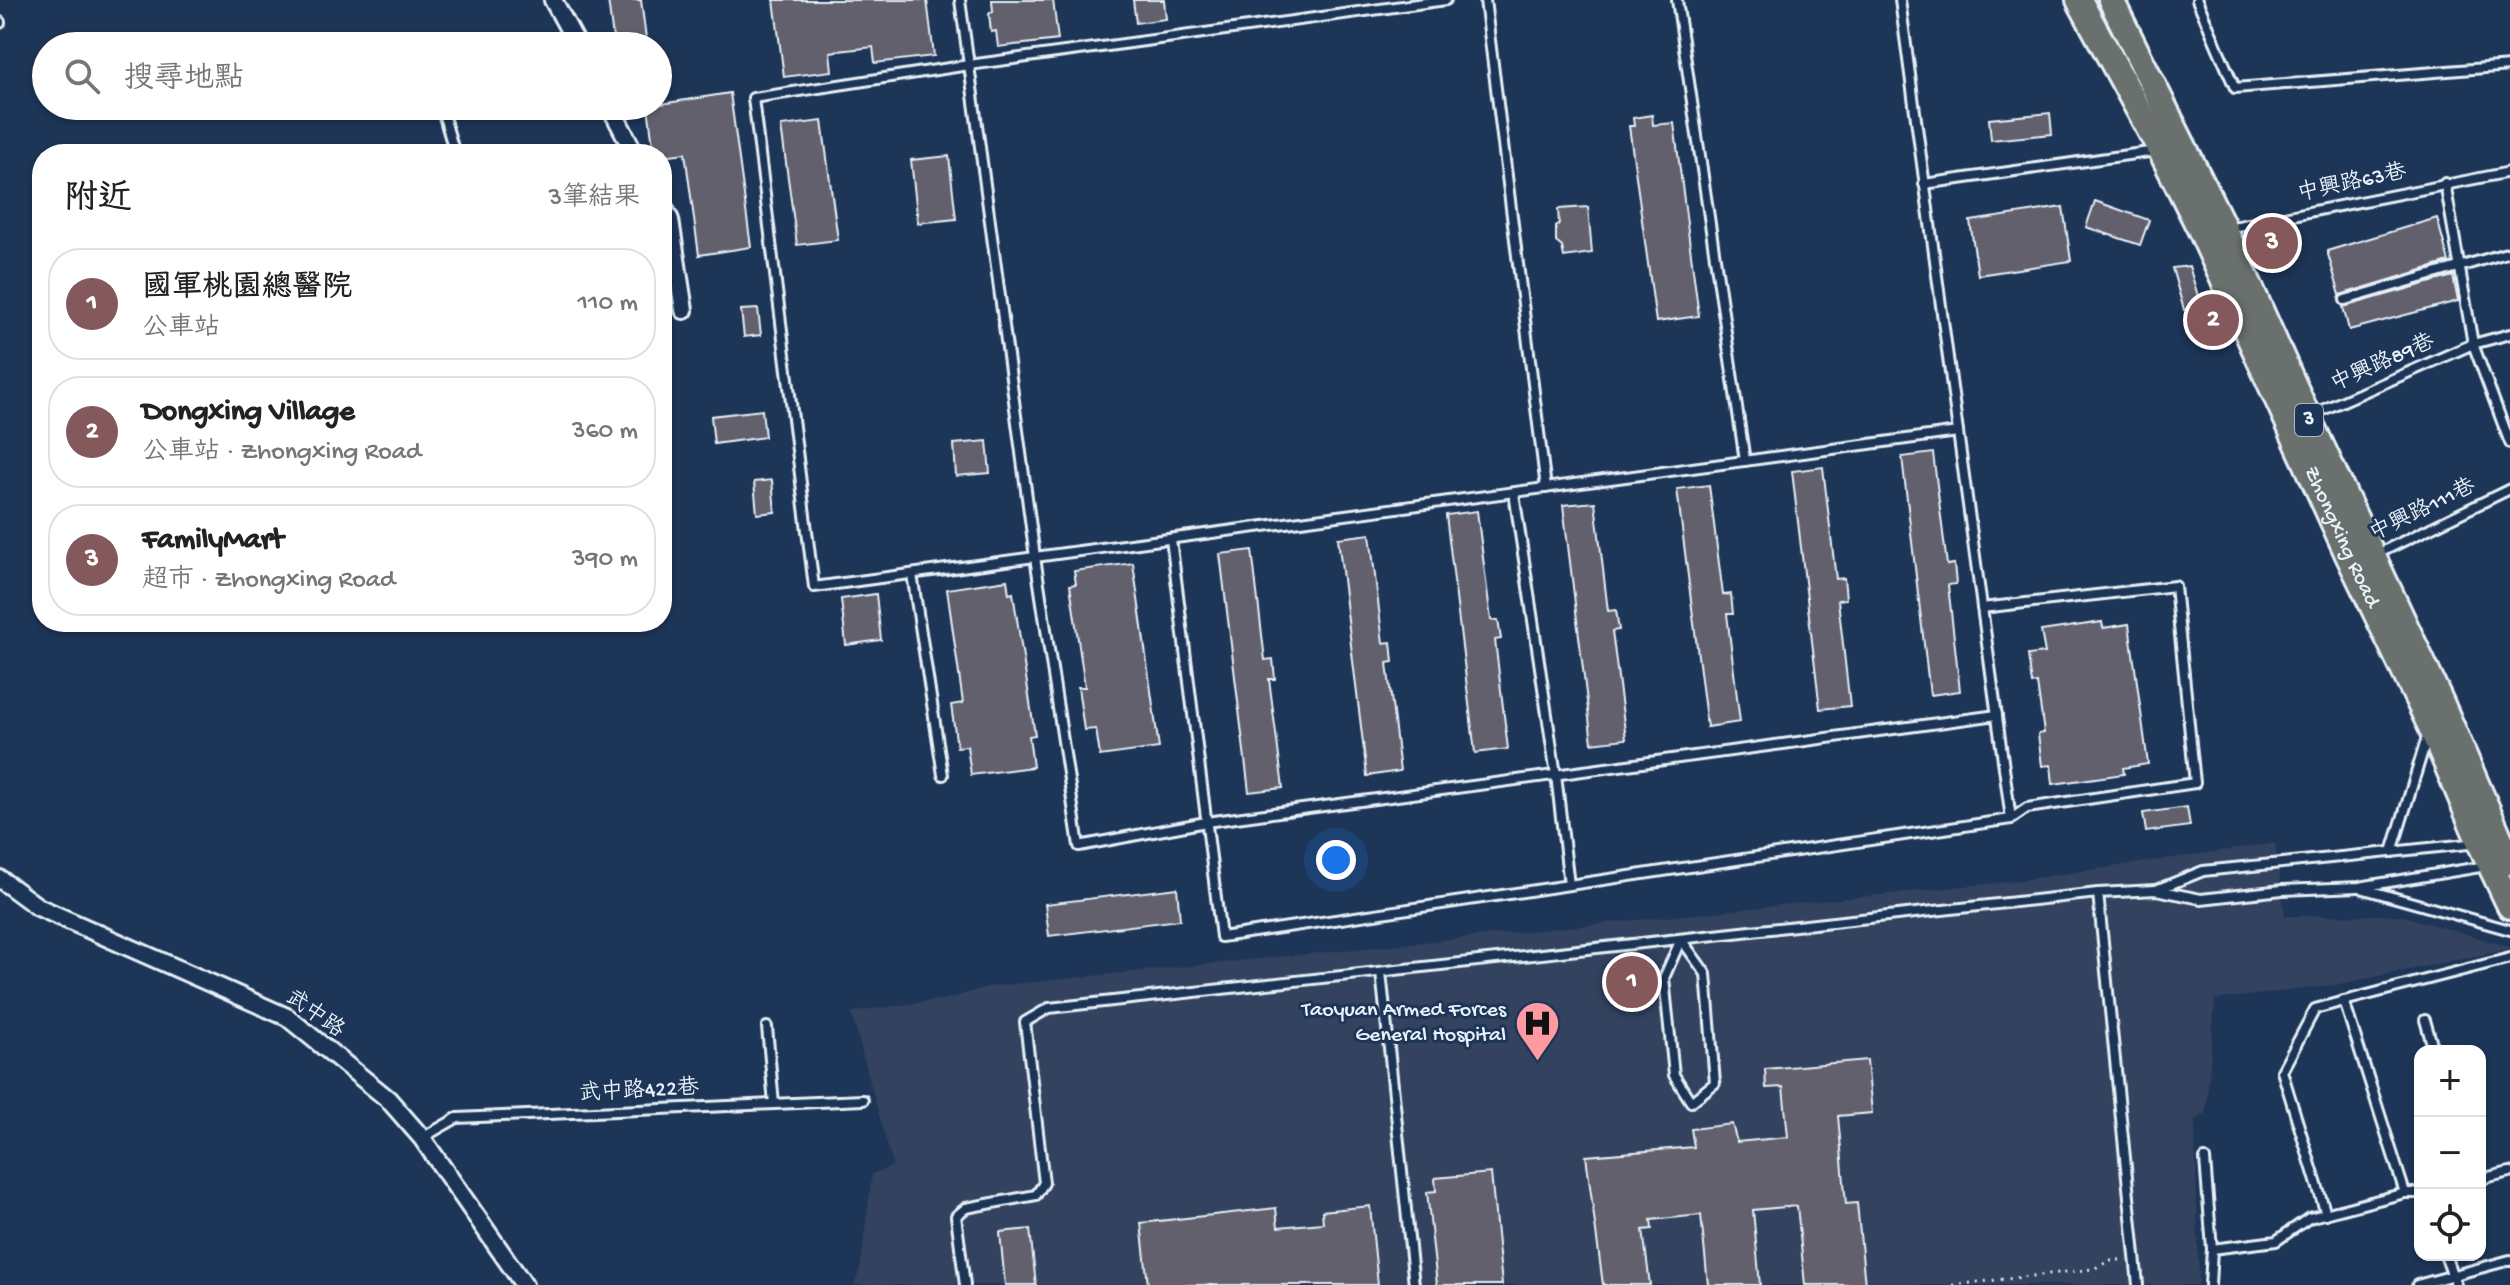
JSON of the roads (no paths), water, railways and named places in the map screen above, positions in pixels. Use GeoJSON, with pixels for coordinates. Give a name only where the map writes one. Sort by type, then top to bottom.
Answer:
{"type":"FeatureCollection","features":[{"type":"Feature","properties":{"kind":"main road","name":"Zhongxing Road"},"geometry":{"type":"LineString","coordinates":[[2079,0],[2173,150]]}},
{"type":"Feature","properties":{"kind":"main road","name":"Zhongxing Road"},"geometry":{"type":"LineString","coordinates":[[2111,0],[2173,150],[2308,417],[2430,725],[2495,854]]}},
{"type":"Feature","properties":{"kind":"main road","name":"Zhongxing Road"},"geometry":{"type":"LineString","coordinates":[[2213,231],[2364,562],[2440,700],[2495,854],[2510,906]]}},
{"type":"Feature","properties":{"kind":"street"},"geometry":{"type":"LineString","coordinates":[[553,0],[570,32]]}},
{"type":"Feature","properties":{"kind":"street"},"geometry":{"type":"LineString","coordinates":[[617,120],[630,144]]}},
{"type":"Feature","properties":{"kind":"street"},"geometry":{"type":"LineString","coordinates":[[672,233],[684,310]]}},
{"type":"Feature","properties":{"kind":"street","name":"武中路"},"geometry":{"type":"LineString","coordinates":[[0,879],[38,907],[287,1017],[388,1099],[422,1138],[524,1285]]}},
{"type":"Feature","properties":{"kind":"lane"},"geometry":{"type":"LineString","coordinates":[[960,0],[1035,557],[1079,846],[1206,822],[1997,715]]}},
{"type":"Feature","properties":{"kind":"lane"},"geometry":{"type":"LineString","coordinates":[[1446,0],[969,65],[753,98],[814,587],[1958,432]]}},
{"type":"Feature","properties":{"kind":"lane"},"geometry":{"type":"LineString","coordinates":[[1485,0],[1546,488]]}},
{"type":"Feature","properties":{"kind":"lane"},"geometry":{"type":"LineString","coordinates":[[1677,0],[1745,461]]}},
{"type":"Feature","properties":{"kind":"lane"},"geometry":{"type":"LineString","coordinates":[[1900,0],[2011,819]]}},
{"type":"Feature","properties":{"kind":"lane"},"geometry":{"type":"LineString","coordinates":[[2197,0],[2235,88],[2510,66]]}},
{"type":"Feature","properties":{"kind":"lane"},"geometry":{"type":"LineString","coordinates":[[445,120],[452,144]]}},
{"type":"Feature","properties":{"kind":"lane"},"geometry":{"type":"LineString","coordinates":[[1924,184],[2173,150]]}},
{"type":"Feature","properties":{"kind":"lane","name":"中興路63巷"},"geometry":{"type":"LineString","coordinates":[[2213,231],[2510,172]]}},
{"type":"Feature","properties":{"kind":"lane"},"geometry":{"type":"LineString","coordinates":[[2445,183],[2473,344],[2510,443]]}},
{"type":"Feature","properties":{"kind":"lane"},"geometry":{"type":"LineString","coordinates":[[2345,300],[2510,252]]}},
{"type":"Feature","properties":{"kind":"lane","name":"中興路89巷"},"geometry":{"type":"LineString","coordinates":[[2308,417],[2473,344],[2510,334]]}},
{"type":"Feature","properties":{"kind":"lane","name":"中興路111巷"},"geometry":{"type":"LineString","coordinates":[[2364,562],[2510,489]]}},
{"type":"Feature","properties":{"kind":"lane"},"geometry":{"type":"LineString","coordinates":[[1514,493],[1556,775],[1569,885]]}},
{"type":"Feature","properties":{"kind":"lane"},"geometry":{"type":"LineString","coordinates":[[1171,539],[1221,937],[2011,819],[2027,808],[2195,783],[2175,586],[1982,608]]}},
{"type":"Feature","properties":{"kind":"lane"},"geometry":{"type":"LineString","coordinates":[[912,574],[943,775]]}},
{"type":"Feature","properties":{"kind":"lane"},"geometry":{"type":"LineString","coordinates":[[2392,852],[2430,725]]}},
{"type":"Feature","properties":{"kind":"lane"},"geometry":{"type":"LineString","coordinates":[[2156,890],[2203,871],[2392,852],[2495,854]]}},
{"type":"Feature","properties":{"kind":"lane"},"geometry":{"type":"LineString","coordinates":[[965,1285],[956,1216],[966,1208],[1036,1195],[1044,1183],[1025,1022],[1049,1008],[2098,893],[2156,890],[2201,899],[2282,890],[2359,887],[2495,854]]}},
{"type":"Feature","properties":{"kind":"lane"},"geometry":{"type":"LineString","coordinates":[[2359,887],[2510,930]]}},
{"type":"Feature","properties":{"kind":"lane"},"geometry":{"type":"LineString","coordinates":[[2098,893],[2138,1285]]}},
{"type":"Feature","properties":{"kind":"lane"},"geometry":{"type":"LineString","coordinates":[[1681,939],[1706,974],[1715,1083],[1691,1102],[1674,1075],[1664,978],[1681,939]]}},
{"type":"Feature","properties":{"kind":"lane"},"geometry":{"type":"LineString","coordinates":[[2326,1214],[2282,1071],[2315,1009],[2510,958]]}},
{"type":"Feature","properties":{"kind":"lane"},"geometry":{"type":"LineString","coordinates":[[1381,972],[1414,1285]]}},
{"type":"Feature","properties":{"kind":"lane"},"geometry":{"type":"LineString","coordinates":[[2344,1001],[2405,1193]]}},
{"type":"Feature","properties":{"kind":"lane"},"geometry":{"type":"LineString","coordinates":[[2425,1020],[2432,1045]]}},
{"type":"Feature","properties":{"kind":"lane"},"geometry":{"type":"LineString","coordinates":[[767,1027],[774,1104]]}},
{"type":"Feature","properties":{"kind":"lane","name":"武中路422巷"},"geometry":{"type":"LineString","coordinates":[[422,1138],[457,1118],[863,1100]]}},
{"type":"Feature","properties":{"kind":"lane"},"geometry":{"type":"LineString","coordinates":[[2205,1159],[2212,1249],[2210,1285]]}},
{"type":"Feature","properties":{"kind":"lane"},"geometry":{"type":"LineString","coordinates":[[2486,1178],[2510,1172]]}},
{"type":"Feature","properties":{"kind":"lane"},"geometry":{"type":"LineString","coordinates":[[2212,1249],[2276,1241],[2309,1218],[2414,1193]]}},
{"type":"Feature","properties":{"kind":"lane"},"geometry":{"type":"LineString","coordinates":[[2417,1285],[2454,1280],[2510,1260]]}},
{"type":"Feature","properties":{"kind":"lane"},"geometry":{"type":"LineString","coordinates":[[2447,1261],[2454,1280]]}},
{"type":"Feature","properties":{"kind":"place","name":"FamilyMart"},"geometry":{"type":"Point","coordinates":[2272,243]}},
{"type":"Feature","properties":{"kind":"place","name":"Dongxing Village"},"geometry":{"type":"Point","coordinates":[2213,320]}},
{"type":"Feature","properties":{"kind":"place","name":"國軍桃園總醫院"},"geometry":{"type":"Point","coordinates":[1632,982]}},
{"type":"Feature","properties":{"kind":"place","name":"Taoyuan Armed Forces General Hospital"},"geometry":{"type":"Point","coordinates":[1537,1063]}}]}
